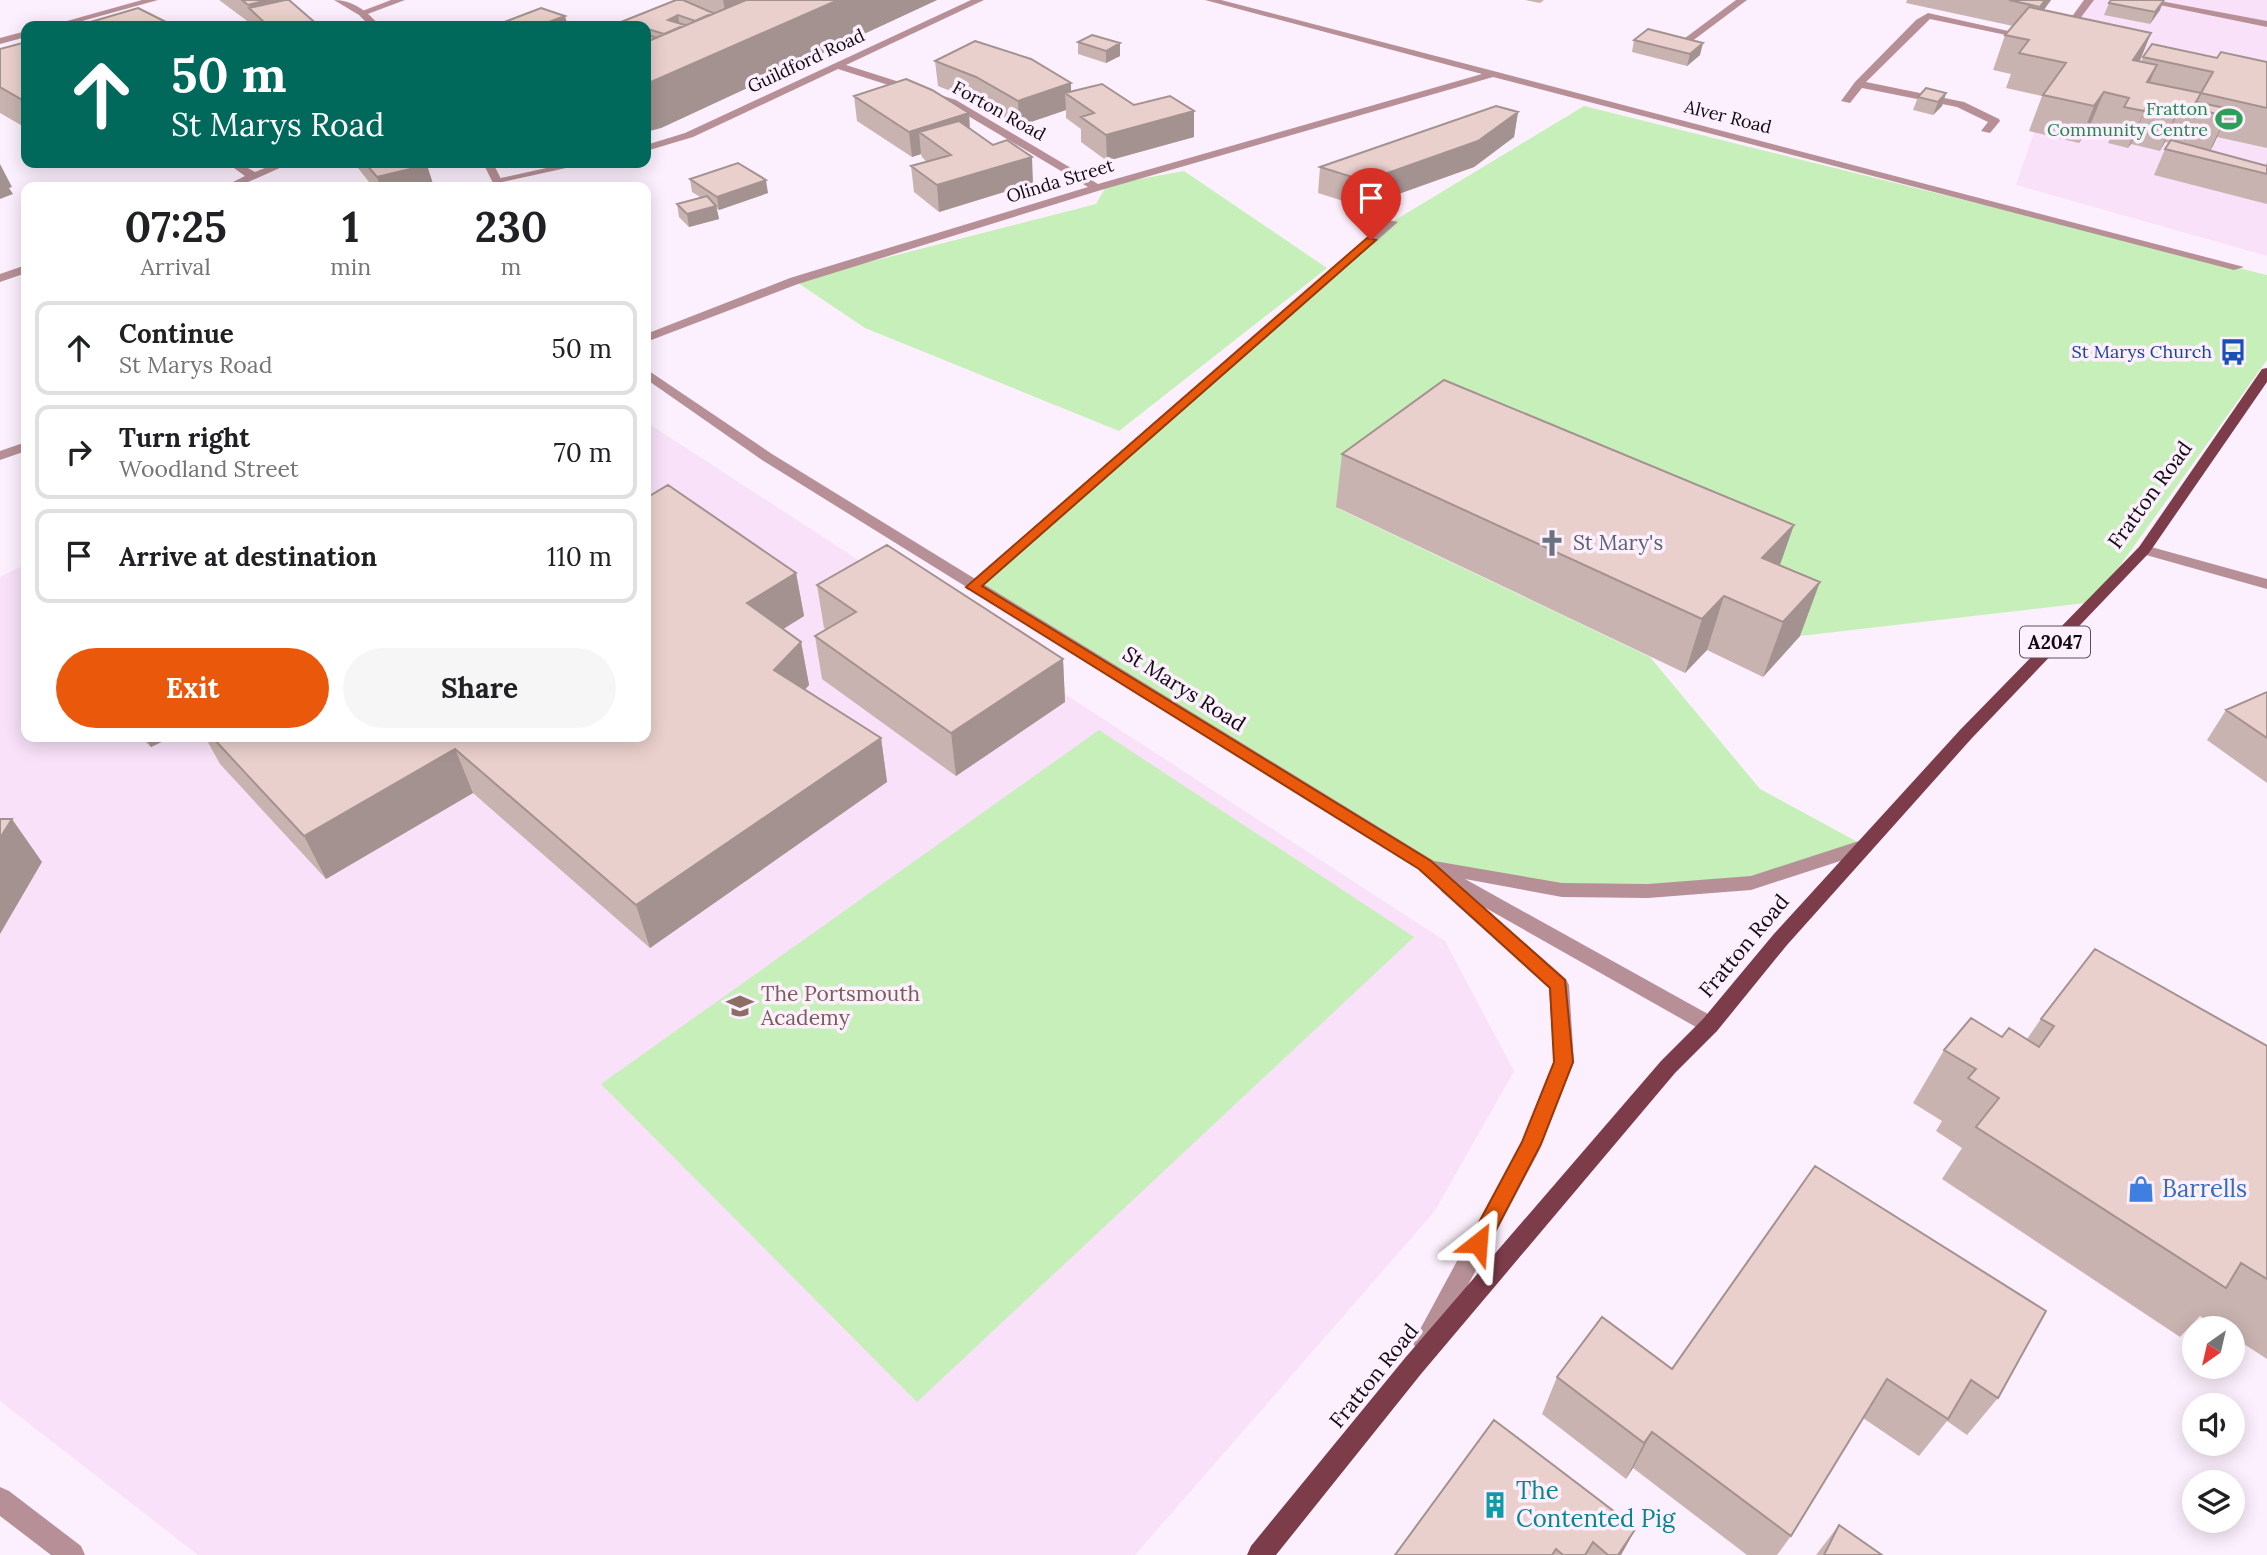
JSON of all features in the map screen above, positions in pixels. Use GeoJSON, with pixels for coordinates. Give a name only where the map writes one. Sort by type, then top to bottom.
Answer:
{"type":"FeatureCollection","features":[{"type":"Feature","properties":{"kind":"main road","name":"Fratton Road"},"geometry":{"type":"LineString","coordinates":[[1260,1555],[1413,1366],[1668,1067],[1710,1025],[1780,940],[1966,734],[2144,550],[2267,372]]}},
{"type":"Feature","properties":{"kind":"street"},"geometry":{"type":"LineString","coordinates":[[73,21],[153,0]]}},
{"type":"Feature","properties":{"kind":"street"},"geometry":{"type":"LineString","coordinates":[[339,0],[362,13],[370,21]]}},
{"type":"Feature","properties":{"kind":"street"},"geometry":{"type":"LineString","coordinates":[[362,13],[400,0]]}},
{"type":"Feature","properties":{"kind":"street","name":"Guildford Road"},"geometry":{"type":"LineString","coordinates":[[651,146],[688,135],[979,0]]}},
{"type":"Feature","properties":{"kind":"street","name":"Alver Road"},"geometry":{"type":"LineString","coordinates":[[1210,0],[2238,267]]}},
{"type":"Feature","properties":{"kind":"street"},"geometry":{"type":"LineString","coordinates":[[1681,46],[1742,0]]}},
{"type":"Feature","properties":{"kind":"street"},"geometry":{"type":"LineString","coordinates":[[1846,101],[1859,84],[1928,16],[2057,43],[2088,0]]}},
{"type":"Feature","properties":{"kind":"street"},"geometry":{"type":"LineString","coordinates":[[2140,0],[2267,24]]}},
{"type":"Feature","properties":{"kind":"street"},"geometry":{"type":"LineString","coordinates":[[0,41],[21,35]]}},
{"type":"Feature","properties":{"kind":"street","name":"Forton Road"},"geometry":{"type":"LineString","coordinates":[[838,66],[952,102],[1097,188]]}},
{"type":"Feature","properties":{"kind":"street","name":"Olinda Street"},"geometry":{"type":"LineString","coordinates":[[651,336],[794,281],[1097,188],[1491,74]]}},
{"type":"Feature","properties":{"kind":"street"},"geometry":{"type":"LineString","coordinates":[[1859,84],[1960,104],[1994,121],[1986,131]]}},
{"type":"Feature","properties":{"kind":"street"},"geometry":{"type":"LineString","coordinates":[[240,168],[252,175]]}},
{"type":"Feature","properties":{"kind":"street"},"geometry":{"type":"LineString","coordinates":[[238,182],[272,168]]}},
{"type":"Feature","properties":{"kind":"street"},"geometry":{"type":"LineString","coordinates":[[507,182],[564,168]]}},
{"type":"Feature","properties":{"kind":"street"},"geometry":{"type":"LineString","coordinates":[[973,587],[1392,222]]}},
{"type":"Feature","properties":{"kind":"street"},"geometry":{"type":"LineString","coordinates":[[0,278],[21,271]]}},
{"type":"Feature","properties":{"kind":"street","name":"St Marys Road"},"geometry":{"type":"LineString","coordinates":[[651,376],[767,457],[1425,865],[1710,1025]]}},
{"type":"Feature","properties":{"kind":"street"},"geometry":{"type":"LineString","coordinates":[[0,456],[21,448]]}},
{"type":"Feature","properties":{"kind":"street"},"geometry":{"type":"LineString","coordinates":[[2144,550],[2267,584]]}},
{"type":"Feature","properties":{"kind":"street"},"geometry":{"type":"LineString","coordinates":[[1425,865],[1562,890],[1648,891],[1751,883],[1865,846]]}},
{"type":"Feature","properties":{"kind":"street"},"geometry":{"type":"LineString","coordinates":[[1413,1366],[1531,1144],[1564,1062],[1559,985],[1425,865]]}},
{"type":"Feature","properties":{"kind":"street"},"geometry":{"type":"LineString","coordinates":[[0,1500],[72,1555]]}},
{"type":"Feature","properties":{"kind":"shaded area"},"geometry":{"type":"Polygon","coordinates":[[[2094,0],[2267,0],[2267,256],[2016,185],[2065,42],[2094,0]]]}},
{"type":"Feature","properties":{"kind":"shaded area","name":"The Portsmouth Academy"},"geometry":{"type":"Polygon","coordinates":[[[651,425],[1445,941],[1514,1071],[1435,1211],[1135,1555],[198,1555],[0,1401],[0,577],[21,566],[21,742],[651,742],[651,425]]]}},
{"type":"Feature","properties":{"kind":"green space"},"geometry":{"type":"Polygon","coordinates":[[[1584,106],[2267,275],[2267,360],[2094,602],[1800,636],[1337,508],[1650,657],[1760,789],[1865,846],[1751,883],[1562,890],[1425,865],[973,587],[1392,222],[1584,106]]]}},
{"type":"Feature","properties":{"kind":"green space"},"geometry":{"type":"Polygon","coordinates":[[[1184,171],[1327,268],[1119,431],[865,328],[795,281],[1096,204],[1107,185],[1184,171]]]}},
{"type":"Feature","properties":{"kind":"green space"},"geometry":{"type":"Polygon","coordinates":[[[1099,730],[1414,937],[917,1402],[601,1084],[1099,730]]]}},
{"type":"Feature","properties":{"kind":"building"},"geometry":{"type":"Polygon","coordinates":[[[242,0],[267,0],[248,5],[242,0]]]}},
{"type":"Feature","properties":{"kind":"building"},"geometry":{"type":"Polygon","coordinates":[[[289,0],[313,21],[263,21],[249,8],[289,0]]]}},
{"type":"Feature","properties":{"kind":"building"},"geometry":{"type":"Polygon","coordinates":[[[676,0],[683,0],[713,13],[695,21],[678,15],[668,20],[685,25],[664,34],[651,30],[651,21],[624,21],[676,0]]]}},
{"type":"Feature","properties":{"kind":"building"},"geometry":{"type":"Polygon","coordinates":[[[746,0],[838,0],[651,82],[651,40],[746,0]]]}},
{"type":"Feature","properties":{"kind":"building"},"geometry":{"type":"Polygon","coordinates":[[[2009,0],[2045,0],[2040,7],[2009,0]]]}},
{"type":"Feature","properties":{"kind":"building"},"geometry":{"type":"Polygon","coordinates":[[[2111,0],[2164,0],[2155,12],[2109,3],[2111,0]]]}},
{"type":"Feature","properties":{"kind":"building"},"geometry":{"type":"Polygon","coordinates":[[[2029,7],[2151,33],[2133,60],[2157,65],[2147,82],[2201,93],[2196,102],[2230,109],[2226,116],[2181,106],[2176,114],[2146,107],[2144,111],[2124,107],[2129,98],[2104,92],[2094,106],[2043,95],[2066,63],[2019,53],[2029,40],[2005,35],[2029,7]]]}},
{"type":"Feature","properties":{"kind":"building"},"geometry":{"type":"Polygon","coordinates":[[[138,8],[164,21],[94,21],[138,8]]]}},
{"type":"Feature","properties":{"kind":"building"},"geometry":{"type":"Polygon","coordinates":[[[541,8],[565,16],[552,21],[507,21],[541,8]]]}},
{"type":"Feature","properties":{"kind":"building"},"geometry":{"type":"Polygon","coordinates":[[[1648,29],[1703,43],[1690,54],[1634,40],[1648,29]]]}},
{"type":"Feature","properties":{"kind":"building"},"geometry":{"type":"Polygon","coordinates":[[[1092,35],[1120,43],[1106,51],[1078,42],[1092,35]]]}},
{"type":"Feature","properties":{"kind":"building"},"geometry":{"type":"Polygon","coordinates":[[[975,41],[1031,59],[1071,83],[1018,101],[976,77],[935,61],[975,41]]]}},
{"type":"Feature","properties":{"kind":"building"},"geometry":{"type":"Polygon","coordinates":[[[21,43],[21,99],[0,87],[0,49],[21,43]]]}},
{"type":"Feature","properties":{"kind":"building"},"geometry":{"type":"Polygon","coordinates":[[[2152,44],[2217,58],[2221,52],[2267,62],[2267,108],[2201,93],[2213,72],[2143,57],[2152,44]]]}},
{"type":"Feature","properties":{"kind":"building"},"geometry":{"type":"Polygon","coordinates":[[[906,79],[932,90],[969,113],[909,132],[854,96],[906,79]]]}},
{"type":"Feature","properties":{"kind":"building"},"geometry":{"type":"Polygon","coordinates":[[[1102,84],[1134,105],[1170,96],[1194,111],[1106,135],[1081,117],[1094,113],[1065,93],[1102,84]]]}},
{"type":"Feature","properties":{"kind":"building"},"geometry":{"type":"Polygon","coordinates":[[[1926,88],[1946,93],[1938,102],[1918,97],[1926,88]]]}},
{"type":"Feature","properties":{"kind":"building"},"geometry":{"type":"Polygon","coordinates":[[[1496,106],[1518,112],[1478,141],[1365,181],[1320,167],[1496,106]]]}},
{"type":"Feature","properties":{"kind":"building"},"geometry":{"type":"Polygon","coordinates":[[[959,121],[993,145],[1007,140],[1032,157],[937,185],[911,166],[951,155],[919,132],[959,121]]]}},
{"type":"Feature","properties":{"kind":"building"},"geometry":{"type":"Polygon","coordinates":[[[2171,140],[2267,166],[2267,174],[2165,149],[2171,140]]]}},
{"type":"Feature","properties":{"kind":"building"},"geometry":{"type":"Polygon","coordinates":[[[738,163],[766,180],[717,197],[690,179],[738,163]]]}},
{"type":"Feature","properties":{"kind":"building"},"geometry":{"type":"Polygon","coordinates":[[[369,168],[414,168],[377,177],[369,168]]]}},
{"type":"Feature","properties":{"kind":"building"},"geometry":{"type":"Polygon","coordinates":[[[707,196],[716,206],[687,214],[677,204],[707,196]]]}},
{"type":"Feature","properties":{"kind":"building"},"geometry":{"type":"Polygon","coordinates":[[[1444,380],[1794,525],[1762,558],[1820,582],[1783,622],[1724,596],[1702,619],[1342,454],[1444,380]]]}},
{"type":"Feature","properties":{"kind":"building"},"geometry":{"type":"Polygon","coordinates":[[[668,485],[796,573],[747,603],[801,642],[774,670],[881,738],[636,905],[455,749],[304,836],[217,742],[651,742],[651,495],[668,485]]]}},
{"type":"Feature","properties":{"kind":"building"},"geometry":{"type":"Polygon","coordinates":[[[887,545],[1063,659],[951,733],[815,636],[856,612],[817,585],[887,545]]]}},
{"type":"Feature","properties":{"kind":"building"},"geometry":{"type":"Polygon","coordinates":[[[2267,692],[2267,738],[2226,710],[2267,692]]]}},
{"type":"Feature","properties":{"kind":"building"},"geometry":{"type":"Polygon","coordinates":[[[0,819],[12,819],[0,838],[0,819]]]}},
{"type":"Feature","properties":{"kind":"building"},"geometry":{"type":"Polygon","coordinates":[[[2095,949],[2267,1046],[2267,1279],[2241,1263],[2226,1288],[1976,1127],[1999,1098],[1968,1078],[1976,1069],[1944,1050],[1971,1018],[2002,1037],[2009,1028],[2039,1047],[2054,1026],[2041,1019],[2095,949]]]}},
{"type":"Feature","properties":{"kind":"building"},"geometry":{"type":"Polygon","coordinates":[[[1815,1166],[2046,1311],[1998,1398],[1971,1380],[1948,1419],[1887,1379],[1791,1536],[1652,1432],[1644,1443],[1557,1377],[1602,1317],[1672,1369],[1815,1166]]]}},
{"type":"Feature","properties":{"kind":"building"},"geometry":{"type":"Polygon","coordinates":[[[1494,1420],[1636,1528],[1618,1555],[1608,1555],[1593,1542],[1585,1555],[1563,1555],[1556,1549],[1552,1555],[1395,1555],[1494,1420]]]}},
{"type":"Feature","properties":{"kind":"building"},"geometry":{"type":"Polygon","coordinates":[[[1839,1525],[1882,1555],[1824,1555],[1839,1525]]]}},
{"type":"Feature","properties":{"kind":"place","name":"Fratton Community Centre"},"geometry":{"type":"Point","coordinates":[2229,119]}},
{"type":"Feature","properties":{"kind":"place","name":"St Marys Church"},"geometry":{"type":"Point","coordinates":[2233,352]}},
{"type":"Feature","properties":{"kind":"place","name":"St Mary's"},"geometry":{"type":"Point","coordinates":[1552,543]}},
{"type":"Feature","properties":{"kind":"place","name":"The Portsmouth Academy"},"geometry":{"type":"Point","coordinates":[740,1006]}},
{"type":"Feature","properties":{"kind":"place","name":"Barrells"},"geometry":{"type":"Point","coordinates":[2141,1189]}},
{"type":"Feature","properties":{"kind":"place","name":"The Contented Pig"},"geometry":{"type":"Point","coordinates":[1495,1505]}},
{"type":"Feature","properties":{"kind":"route"},"geometry":{"type":"LineString","coordinates":[[1371,240],[973,587],[1425,865],[1559,985],[1564,1062],[1531,1144],[1478,1243]]}}]}
